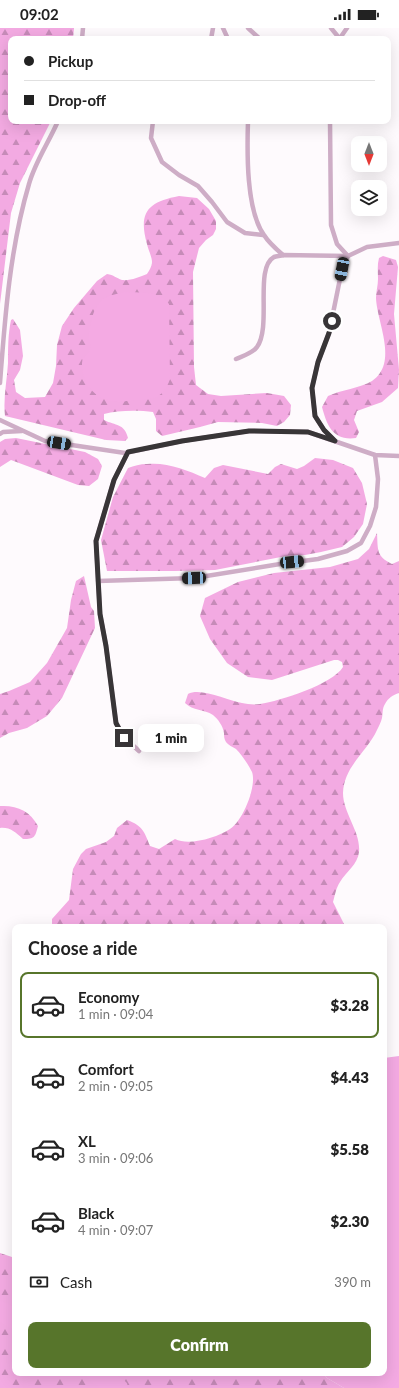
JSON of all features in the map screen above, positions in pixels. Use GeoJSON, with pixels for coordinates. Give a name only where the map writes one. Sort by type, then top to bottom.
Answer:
{"type":"FeatureCollection","features":[{"type":"Feature","properties":{"kind":"lane"},"geometry":{"type":"LineString","coordinates":[[248,28],[257,36]]}},
{"type":"Feature","properties":{"kind":"lane"},"geometry":{"type":"LineString","coordinates":[[331,28],[338,36]]}},
{"type":"Feature","properties":{"kind":"lane"},"geometry":{"type":"LineString","coordinates":[[0,382],[5,316],[18,224],[29,183],[57,124]]}},
{"type":"Feature","properties":{"kind":"lane"},"geometry":{"type":"LineString","coordinates":[[152,124],[152,138],[162,162],[198,186],[227,222],[245,233],[263,235]]}},
{"type":"Feature","properties":{"kind":"lane"},"geometry":{"type":"LineString","coordinates":[[248,124],[247,148],[252,208],[263,235],[283,255]]}},
{"type":"Feature","properties":{"kind":"lane"},"geometry":{"type":"LineString","coordinates":[[330,124],[331,225],[337,244],[348,256]]}},
{"type":"Feature","properties":{"kind":"lane"},"geometry":{"type":"LineString","coordinates":[[236,359],[257,347],[262,333],[264,274],[268,263],[274,258],[283,255],[348,256],[367,247],[399,243]]}},
{"type":"Feature","properties":{"kind":"lane"},"geometry":{"type":"LineString","coordinates":[[335,441],[324,430],[315,416],[312,388],[318,362],[329,333],[342,269],[348,256]]}},
{"type":"Feature","properties":{"kind":"lane"},"geometry":{"type":"LineString","coordinates":[[0,420],[46,441],[125,453],[182,441],[249,431],[308,432],[375,455],[399,456]]}},
{"type":"Feature","properties":{"kind":"lane"},"geometry":{"type":"LineString","coordinates":[[0,434],[3,432],[24,431]]}},
{"type":"Feature","properties":{"kind":"lane"},"geometry":{"type":"LineString","coordinates":[[128,452],[114,480],[96,541],[100,614],[106,646],[116,723],[124,738],[139,751]]}},
{"type":"Feature","properties":{"kind":"lane"},"geometry":{"type":"LineString","coordinates":[[98,581],[194,578],[318,559],[347,551],[361,543],[370,526],[376,507],[378,479],[375,455]]}},
{"type":"Feature","properties":{"kind":"green space"},"geometry":{"type":"Polygon","coordinates":[[[0,28],[74,28],[73,36],[8,36],[8,124],[50,124],[20,183],[11,213],[0,304],[0,28]]]}},
{"type":"Feature","properties":{"kind":"green space"},"geometry":{"type":"Polygon","coordinates":[[[179,196],[197,198],[209,209],[216,221],[216,229],[213,235],[199,248],[193,272],[194,367],[196,385],[208,394],[221,396],[267,393],[284,396],[291,405],[290,415],[284,422],[277,426],[262,423],[218,422],[162,436],[156,431],[156,419],[153,412],[128,411],[104,414],[104,420],[122,427],[128,438],[125,441],[106,440],[5,416],[5,396],[11,320],[13,319],[20,330],[23,356],[20,370],[14,380],[16,392],[25,398],[45,397],[53,383],[56,366],[57,345],[62,326],[74,308],[97,281],[107,274],[125,280],[147,274],[152,262],[145,233],[145,216],[153,205],[168,198],[179,196]]]}},
{"type":"Feature","properties":{"kind":"green space"},"geometry":{"type":"Polygon","coordinates":[[[383,256],[396,260],[398,267],[394,314],[399,370],[398,388],[382,402],[357,411],[354,420],[359,432],[356,438],[342,437],[336,435],[332,431],[326,420],[322,407],[328,396],[372,381],[380,373],[384,364],[384,342],[376,298],[378,261],[379,258],[383,256]]]}},
{"type":"Feature","properties":{"kind":"green space"},"geometry":{"type":"Polygon","coordinates":[[[16,438],[85,452],[98,459],[102,466],[98,479],[89,486],[78,485],[11,460],[0,467],[0,442],[5,439],[16,438]]]}},
{"type":"Feature","properties":{"kind":"green space"},"geometry":{"type":"Polygon","coordinates":[[[315,458],[333,460],[353,468],[362,483],[367,504],[363,524],[354,537],[342,547],[305,555],[286,556],[215,570],[107,571],[101,540],[113,497],[128,468],[142,464],[162,464],[169,465],[205,478],[214,468],[223,465],[268,474],[275,467],[281,464],[297,469],[315,458]]]}},
{"type":"Feature","properties":{"kind":"green space"},"geometry":{"type":"Polygon","coordinates":[[[377,533],[380,555],[392,564],[399,561],[399,693],[391,697],[386,702],[383,708],[382,720],[373,738],[352,767],[344,783],[344,800],[355,830],[359,845],[359,852],[354,864],[342,878],[333,902],[344,924],[52,924],[52,919],[69,900],[73,869],[81,854],[86,849],[106,842],[114,836],[117,828],[127,820],[140,827],[150,846],[159,849],[175,839],[188,842],[210,838],[230,829],[240,819],[251,794],[253,778],[252,772],[238,751],[226,742],[224,739],[223,728],[215,717],[210,713],[188,706],[185,703],[188,694],[200,692],[236,702],[260,704],[305,691],[329,680],[343,667],[342,662],[334,660],[272,680],[248,677],[227,663],[210,639],[200,616],[205,598],[238,582],[274,573],[330,567],[358,559],[369,549],[377,533]]]}},
{"type":"Feature","properties":{"kind":"green space"},"geometry":{"type":"Polygon","coordinates":[[[84,576],[91,607],[94,611],[95,628],[62,698],[47,716],[27,728],[9,733],[0,738],[0,694],[30,682],[47,663],[67,628],[71,600],[76,581],[84,576]]]}},
{"type":"Feature","properties":{"kind":"green space"},"geometry":{"type":"Polygon","coordinates":[[[0,806],[17,808],[31,816],[38,826],[34,837],[30,839],[23,839],[10,829],[0,828],[0,806]]]}},
{"type":"Feature","properties":{"kind":"green space"},"geometry":{"type":"Polygon","coordinates":[[[0,1253],[12,1257],[12,1376],[325,1376],[344,1388],[0,1388],[0,1253]]]}},
{"type":"Feature","properties":{"kind":"shaded area"},"geometry":{"type":"Polygon","coordinates":[[[128,292],[156,295],[161,297],[169,304],[170,379],[165,390],[158,396],[143,400],[116,402],[100,397],[90,388],[84,377],[82,361],[90,350],[89,328],[94,311],[100,301],[114,294],[128,292]]]}},
{"type":"Feature","properties":{"kind":"shaded area"},"geometry":{"type":"Polygon","coordinates":[[[399,1056],[399,1388],[344,1388],[325,1376],[387,1376],[387,1058],[399,1056]]]}},
{"type":"Feature","properties":{"kind":"waterway"},"geometry":{"type":"LineString","coordinates":[[0,1311],[12,1317]]}},
{"type":"Feature","properties":{"kind":"waterway"},"geometry":{"type":"LineString","coordinates":[[100,1376],[118,1388]]}},
{"type":"Feature","properties":{"kind":"route"},"geometry":{"type":"LineString","coordinates":[[124,738],[116,723],[106,646],[100,614],[96,541],[114,480],[128,452],[182,441],[249,431],[308,432],[335,441],[324,430],[315,416],[312,388],[318,362],[332,321]]}}]}
